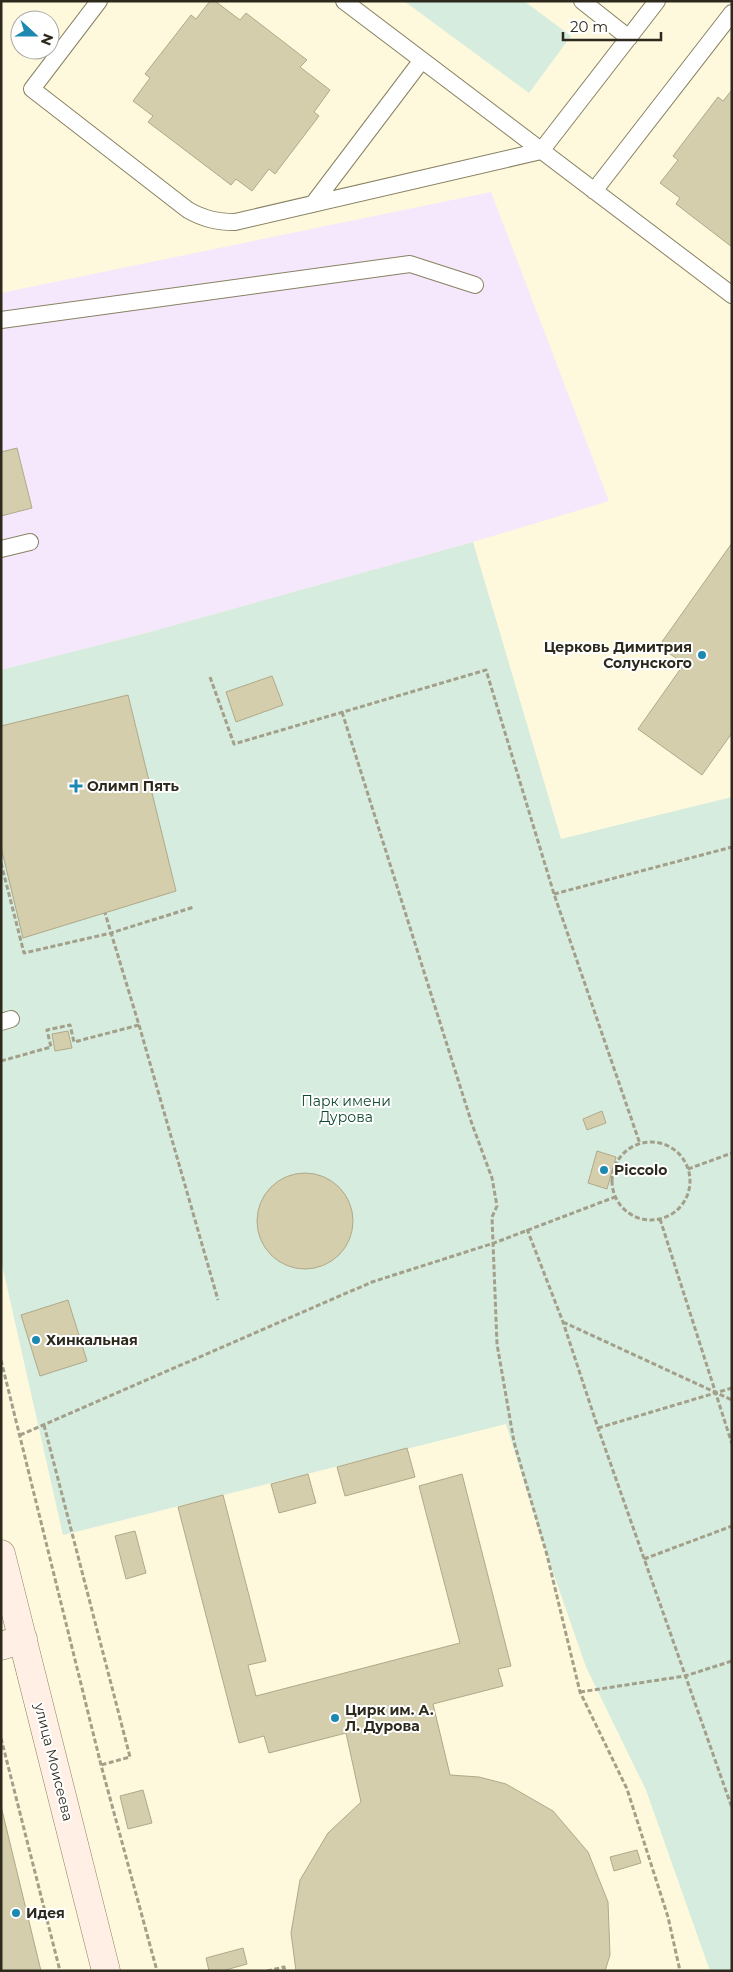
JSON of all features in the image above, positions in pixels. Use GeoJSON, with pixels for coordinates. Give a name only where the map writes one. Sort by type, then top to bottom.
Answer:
{"type":"FeatureCollection","features":[{"type":"Feature","properties":{"kind":"street","name":"улица Моисеева"},"geometry":{"type":"LineString","coordinates":[[1,1554],[12,1643],[106,1971]]}},
{"type":"Feature","properties":{"kind":"lane"},"geometry":{"type":"LineString","coordinates":[[99,1],[32,89],[188,210],[203,218],[218,222],[235,222],[541,151],[657,1]]}},
{"type":"Feature","properties":{"kind":"lane"},"geometry":{"type":"LineString","coordinates":[[344,1],[732,295]]}},
{"type":"Feature","properties":{"kind":"lane"},"geometry":{"type":"LineString","coordinates":[[582,1],[629,38]]}},
{"type":"Feature","properties":{"kind":"lane"},"geometry":{"type":"LineString","coordinates":[[594,191],[732,13]]}},
{"type":"Feature","properties":{"kind":"lane"},"geometry":{"type":"LineString","coordinates":[[313,204],[422,60]]}},
{"type":"Feature","properties":{"kind":"lane"},"geometry":{"type":"LineString","coordinates":[[1,320],[410,264],[475,285]]}},
{"type":"Feature","properties":{"kind":"lane"},"geometry":{"type":"LineString","coordinates":[[1,549],[30,542]]}},
{"type":"Feature","properties":{"kind":"path"},"geometry":{"type":"LineString","coordinates":[[210,677],[234,744],[486,670],[554,894],[640,1144]]}},
{"type":"Feature","properties":{"kind":"path"},"geometry":{"type":"LineString","coordinates":[[342,712],[472,1124],[492,1178],[497,1206],[492,1216],[497,1344],[514,1442],[547,1556],[580,1692],[627,1789],[668,1917],[680,1971]]}},
{"type":"Feature","properties":{"kind":"path"},"geometry":{"type":"LineString","coordinates":[[554,894],[732,847]]}},
{"type":"Feature","properties":{"kind":"path"},"geometry":{"type":"LineString","coordinates":[[1,863],[24,953],[111,933],[194,907]]}},
{"type":"Feature","properties":{"kind":"path"},"geometry":{"type":"LineString","coordinates":[[105,913],[218,1300]]}},
{"type":"Feature","properties":{"kind":"path"},"geometry":{"type":"LineString","coordinates":[[1,1061],[51,1048],[47,1030],[70,1025],[74,1042],[139,1025]]}},
{"type":"Feature","properties":{"kind":"path"},"geometry":{"type":"LineString","coordinates":[[657,1143],[674,1150],[683,1158],[688,1169],[690,1182],[688,1195],[682,1206],[672,1214],[660,1219],[646,1220],[633,1216],[623,1208],[615,1197],[612,1184],[613,1171],[619,1159],[628,1150],[640,1144],[657,1143]]}},
{"type":"Feature","properties":{"kind":"path"},"geometry":{"type":"LineString","coordinates":[[688,1169],[732,1153]]}},
{"type":"Feature","properties":{"kind":"path"},"geometry":{"type":"LineString","coordinates":[[20,1435],[372,1282],[494,1243],[615,1197]]}},
{"type":"Feature","properties":{"kind":"path"},"geometry":{"type":"LineString","coordinates":[[660,1219],[732,1444]]}},
{"type":"Feature","properties":{"kind":"path"},"geometry":{"type":"LineString","coordinates":[[527,1229],[563,1322],[598,1428],[732,1808]]}},
{"type":"Feature","properties":{"kind":"path"},"geometry":{"type":"LineString","coordinates":[[563,1322],[732,1400]]}},
{"type":"Feature","properties":{"kind":"path"},"geometry":{"type":"LineString","coordinates":[[1,1360],[102,1765],[157,1971]]}},
{"type":"Feature","properties":{"kind":"path"},"geometry":{"type":"LineString","coordinates":[[598,1428],[732,1388]]}},
{"type":"Feature","properties":{"kind":"path"},"geometry":{"type":"LineString","coordinates":[[44,1425],[130,1757],[102,1765]]}},
{"type":"Feature","properties":{"kind":"path"},"geometry":{"type":"LineString","coordinates":[[644,1558],[732,1526]]}},
{"type":"Feature","properties":{"kind":"path"},"geometry":{"type":"LineString","coordinates":[[580,1692],[685,1676],[732,1661]]}},
{"type":"Feature","properties":{"kind":"path"},"geometry":{"type":"LineString","coordinates":[[1,1738],[60,1971]]}},
{"type":"Feature","properties":{"kind":"path"},"geometry":{"type":"LineString","coordinates":[[267,1971],[284,1967],[285,1971]]}},
{"type":"Feature","properties":{"kind":"shaded area"},"geometry":{"type":"Polygon","coordinates":[[[491,192],[609,501],[473,542],[150,632],[1,670],[1,293],[491,192]]]}},
{"type":"Feature","properties":{"kind":"green space"},"geometry":{"type":"Polygon","coordinates":[[[404,1],[524,1],[571,36],[529,93],[404,1]]]}},
{"type":"Feature","properties":{"kind":"green space","name":"Парк имени Дурова"},"geometry":{"type":"Polygon","coordinates":[[[473,542],[561,839],[732,797],[732,1971],[710,1971],[646,1790],[586,1667],[543,1543],[506,1424],[63,1535],[1,1260],[1,670],[150,632],[473,542]]]}},
{"type":"Feature","properties":{"kind":"building"},"geometry":{"type":"Polygon","coordinates":[[[210,1],[215,1],[240,20],[246,13],[307,60],[300,67],[330,90],[314,112],[319,116],[275,174],[269,169],[252,191],[236,179],[231,185],[148,122],[153,116],[133,101],[150,78],[145,74],[191,15],[196,19],[210,1]]]}},
{"type":"Feature","properties":{"kind":"building"},"geometry":{"type":"Polygon","coordinates":[[[732,90],[732,247],[676,204],[680,198],[660,183],[678,160],[673,156],[718,97],[723,101],[732,90]]]}},
{"type":"Feature","properties":{"kind":"building"},"geometry":{"type":"Polygon","coordinates":[[[17,448],[32,508],[1,516],[1,452],[17,448]]]}},
{"type":"Feature","properties":{"kind":"building","name":"Церковь Димитрия Солунского"},"geometry":{"type":"Polygon","coordinates":[[[732,543],[732,733],[702,775],[638,729],[684,664],[659,646],[732,543]]]}},
{"type":"Feature","properties":{"kind":"building"},"geometry":{"type":"Polygon","coordinates":[[[272,676],[283,705],[236,722],[226,692],[272,676]]]}},
{"type":"Feature","properties":{"kind":"building","name":"Олимп Пять"},"geometry":{"type":"Polygon","coordinates":[[[128,695],[176,891],[23,938],[1,847],[1,726],[128,695]]]}},
{"type":"Feature","properties":{"kind":"building"},"geometry":{"type":"Polygon","coordinates":[[[68,1031],[72,1048],[55,1051],[52,1034],[68,1031]]]}},
{"type":"Feature","properties":{"kind":"building"},"geometry":{"type":"Polygon","coordinates":[[[602,1111],[606,1123],[587,1130],[583,1119],[602,1111]]]}},
{"type":"Feature","properties":{"kind":"building"},"geometry":{"type":"Polygon","coordinates":[[[597,1151],[616,1157],[607,1189],[588,1183],[597,1151]]]}},
{"type":"Feature","properties":{"kind":"building"},"geometry":{"type":"Polygon","coordinates":[[[305,1173],[323,1177],[339,1187],[349,1203],[353,1221],[349,1239],[339,1255],[323,1265],[305,1269],[287,1265],[271,1255],[261,1239],[257,1221],[261,1203],[271,1187],[287,1177],[305,1173]]]}},
{"type":"Feature","properties":{"kind":"building"},"geometry":{"type":"Polygon","coordinates":[[[68,1300],[87,1361],[40,1376],[21,1315],[68,1300]]]}},
{"type":"Feature","properties":{"kind":"building"},"geometry":{"type":"Polygon","coordinates":[[[407,1448],[415,1477],[345,1496],[337,1467],[407,1448]]]}},
{"type":"Feature","properties":{"kind":"building"},"geometry":{"type":"Polygon","coordinates":[[[308,1474],[316,1503],[279,1513],[271,1484],[308,1474]]]}},
{"type":"Feature","properties":{"kind":"building","name":"Цирк им. А. Л. Дурова"},"geometry":{"type":"Polygon","coordinates":[[[462,1474],[511,1666],[498,1669],[503,1686],[433,1704],[450,1775],[479,1777],[506,1784],[553,1811],[588,1852],[608,1902],[610,1955],[605,1971],[296,1971],[291,1933],[300,1880],[328,1833],[361,1802],[346,1733],[269,1753],[264,1736],[239,1743],[178,1507],[223,1495],[266,1661],[248,1665],[256,1696],[460,1643],[419,1486],[462,1474]]]}},
{"type":"Feature","properties":{"kind":"building"},"geometry":{"type":"Polygon","coordinates":[[[135,1531],[146,1573],[126,1579],[115,1536],[135,1531]]]}},
{"type":"Feature","properties":{"kind":"building"},"geometry":{"type":"Polygon","coordinates":[[[143,1790],[152,1823],[128,1829],[120,1796],[143,1790]]]}},
{"type":"Feature","properties":{"kind":"building"},"geometry":{"type":"Polygon","coordinates":[[[1,1806],[41,1971],[1,1971],[1,1806]]]}},
{"type":"Feature","properties":{"kind":"building"},"geometry":{"type":"Polygon","coordinates":[[[637,1850],[641,1863],[614,1871],[610,1857],[637,1850]]]}},
{"type":"Feature","properties":{"kind":"building"},"geometry":{"type":"Polygon","coordinates":[[[243,1948],[247,1964],[222,1971],[209,1971],[206,1958],[243,1948]]]}},
{"type":"Feature","properties":{"kind":"place","name":"Церковь Димитрия Солунского"},"geometry":{"type":"Point","coordinates":[702,655]}},
{"type":"Feature","properties":{"kind":"place","name":"Олимп Пять"},"geometry":{"type":"Point","coordinates":[76,786]}},
{"type":"Feature","properties":{"kind":"place","name":"Piccolo"},"geometry":{"type":"Point","coordinates":[604,1170]}},
{"type":"Feature","properties":{"kind":"place","name":"Хинкальная"},"geometry":{"type":"Point","coordinates":[36,1340]}},
{"type":"Feature","properties":{"kind":"place","name":"Цирк им. А. Л. Дурова"},"geometry":{"type":"Point","coordinates":[335,1718]}},
{"type":"Feature","properties":{"kind":"place","name":"Идея"},"geometry":{"type":"Point","coordinates":[16,1913]}}]}
